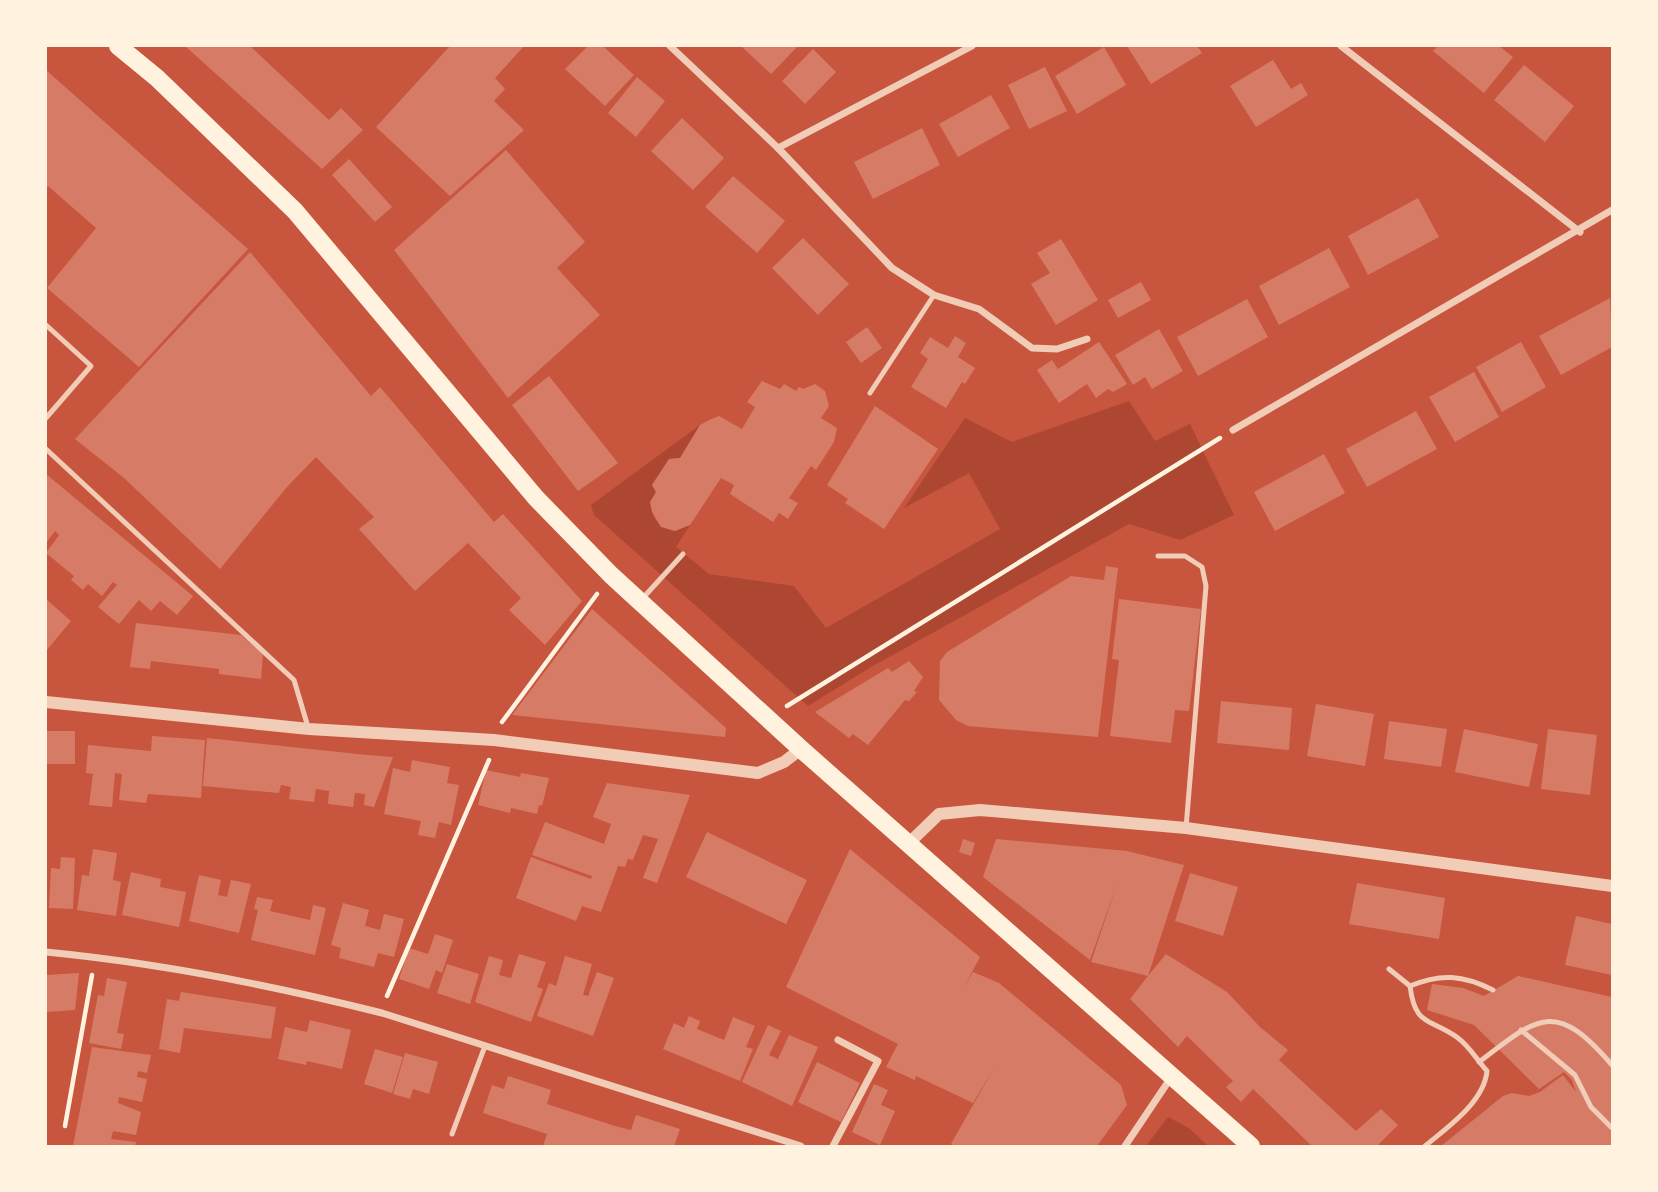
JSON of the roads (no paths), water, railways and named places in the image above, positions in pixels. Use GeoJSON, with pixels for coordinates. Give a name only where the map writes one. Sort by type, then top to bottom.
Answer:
{"type":"FeatureCollection","features":[{"type":"Feature","properties":{"kind":"main road"},"geometry":{"type":"LineString","coordinates":[[118,46],[281,195],[536,498],[611,575],[801,750],[1251,1146]]}},
{"type":"Feature","properties":{"kind":"street"},"geometry":{"type":"LineString","coordinates":[[670,46],[778,148],[892,268],[934,295],[979,309],[1032,348],[1057,349],[1087,339]]}},
{"type":"Feature","properties":{"kind":"street"},"geometry":{"type":"LineString","coordinates":[[778,148],[972,46]]}},
{"type":"Feature","properties":{"kind":"street"},"geometry":{"type":"LineString","coordinates":[[1341,46],[1580,232]]}},
{"type":"Feature","properties":{"kind":"street"},"geometry":{"type":"LineString","coordinates":[[1233,430],[1580,232],[1612,210]]}},
{"type":"Feature","properties":{"kind":"street"},"geometry":{"type":"LineString","coordinates":[[46,702],[309,729],[494,740],[758,773],[784,762],[801,750]]}},
{"type":"Feature","properties":{"kind":"street"},"geometry":{"type":"LineString","coordinates":[[908,844],[939,814],[979,810],[1186,828],[1612,886]]}},
{"type":"Feature","properties":{"kind":"street"},"geometry":{"type":"LineString","coordinates":[[46,952],[225,978],[382,1013],[801,1146]]}},
{"type":"Feature","properties":{"kind":"street"},"geometry":{"type":"LineString","coordinates":[[833,1146],[878,1061],[838,1040]]}},
{"type":"Feature","properties":{"kind":"street"},"geometry":{"type":"LineString","coordinates":[[1125,1146],[1172,1075]]}},
{"type":"Feature","properties":{"kind":"lane"},"geometry":{"type":"LineString","coordinates":[[870,393],[934,295]]}},
{"type":"Feature","properties":{"kind":"lane"},"geometry":{"type":"LineString","coordinates":[[46,325],[91,366],[46,418]]}},
{"type":"Feature","properties":{"kind":"lane"},"geometry":{"type":"LineString","coordinates":[[46,449],[294,680],[309,729]]}},
{"type":"Feature","properties":{"kind":"lane"},"geometry":{"type":"LineString","coordinates":[[640,601],[683,554]]}},
{"type":"Feature","properties":{"kind":"lane"},"geometry":{"type":"LineString","coordinates":[[1158,556],[1185,556],[1202,567],[1206,586],[1186,828]]}},
{"type":"Feature","properties":{"kind":"lane"},"geometry":{"type":"LineString","coordinates":[[1389,969],[1410,986],[1412,1001],[1420,1019],[1458,1038],[1487,1071],[1486,1084],[1455,1121],[1425,1146]]}},
{"type":"Feature","properties":{"kind":"lane"},"geometry":{"type":"LineString","coordinates":[[1410,986],[1434,976],[1469,978],[1493,990]]}},
{"type":"Feature","properties":{"kind":"lane"},"geometry":{"type":"LineString","coordinates":[[1479,1062],[1521,1030],[1533,1023],[1550,1020],[1566,1024],[1589,1038],[1612,1065]]}},
{"type":"Feature","properties":{"kind":"lane"},"geometry":{"type":"LineString","coordinates":[[1521,1030],[1575,1075],[1591,1107],[1612,1128]]}},
{"type":"Feature","properties":{"kind":"lane"},"geometry":{"type":"LineString","coordinates":[[452,1134],[485,1046]]}}]}
